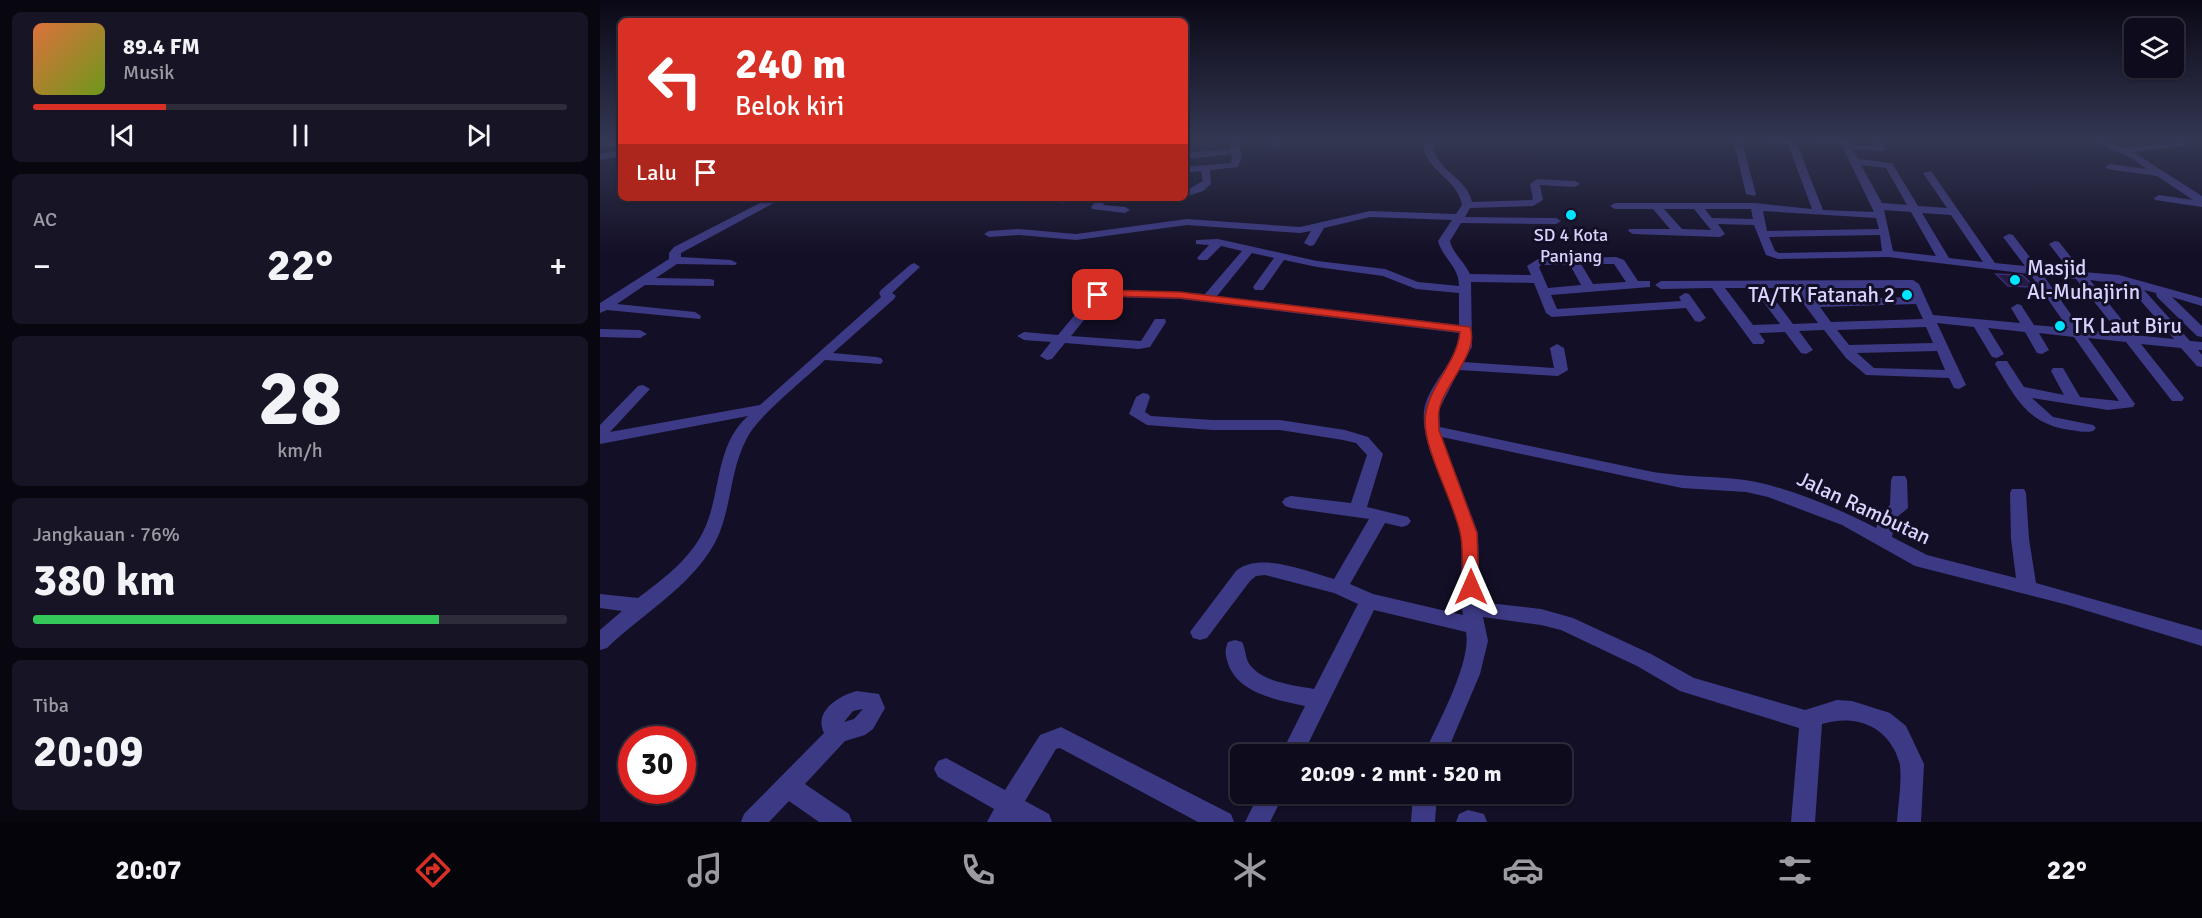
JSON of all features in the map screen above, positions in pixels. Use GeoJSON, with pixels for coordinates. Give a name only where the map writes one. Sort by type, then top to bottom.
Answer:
{"type":"FeatureCollection","features":[{"type":"Feature","properties":{"kind":"street"},"geometry":{"type":"LineString","coordinates":[[1188,193],[1199,189],[1208,182],[1207,177]]}},
{"type":"Feature","properties":{"kind":"street"},"geometry":{"type":"LineString","coordinates":[[1439,744],[1476,655],[1478,641],[1472,617],[1469,533],[1432,430],[1432,410],[1437,396],[1465,347],[1465,284],[1460,265],[1444,246],[1446,236],[1461,214],[1464,190],[1449,177]]}},
{"type":"Feature","properties":{"kind":"street"},"geometry":{"type":"LineString","coordinates":[[1748,177],[1770,253],[1778,256],[1888,254],[1991,265],[2119,279],[2159,292],[2202,302]]}},
{"type":"Feature","properties":{"kind":"street"},"geometry":{"type":"LineString","coordinates":[[1805,177],[1819,213]]}},
{"type":"Feature","properties":{"kind":"street"},"geometry":{"type":"LineString","coordinates":[[1863,177],[1879,210],[1888,254]]}},
{"type":"Feature","properties":{"kind":"street"},"geometry":{"type":"LineString","coordinates":[[1896,177],[1945,261]]}},
{"type":"Feature","properties":{"kind":"street"},"geometry":{"type":"LineString","coordinates":[[1931,177],[1991,265]]}},
{"type":"Feature","properties":{"kind":"street"},"geometry":{"type":"LineString","coordinates":[[2163,177],[2202,203]]}},
{"type":"Feature","properties":{"kind":"street"},"geometry":{"type":"LineString","coordinates":[[1461,214],[1533,203],[1538,200],[1535,184],[1537,182],[1575,184]]}},
{"type":"Feature","properties":{"kind":"street"},"geometry":{"type":"LineString","coordinates":[[1710,221],[1756,208],[1763,194]]}},
{"type":"Feature","properties":{"kind":"street"},"geometry":{"type":"LineString","coordinates":[[2159,198],[2202,203]]}},
{"type":"Feature","properties":{"kind":"street"},"geometry":{"type":"LineString","coordinates":[[675,260],[675,252],[678,249],[772,201]]}},
{"type":"Feature","properties":{"kind":"street"},"geometry":{"type":"LineString","coordinates":[[1100,201],[1096,207],[1125,210]]}},
{"type":"Feature","properties":{"kind":"street"},"geometry":{"type":"LineString","coordinates":[[1696,205],[1720,234],[1679,232],[1625,219],[1656,206],[1696,205],[1819,213],[1879,210],[1954,212]]}},
{"type":"Feature","properties":{"kind":"street"},"geometry":{"type":"LineString","coordinates":[[1656,206],[1679,232]]}},
{"type":"Feature","properties":{"kind":"street"},"geometry":{"type":"LineString","coordinates":[[989,234],[1036,231],[1076,237],[1187,222],[1287,230],[1370,214],[1461,214],[1556,221]]}},
{"type":"Feature","properties":{"kind":"street"},"geometry":{"type":"LineString","coordinates":[[1310,243],[1320,225]]}},
{"type":"Feature","properties":{"kind":"street"},"geometry":{"type":"LineString","coordinates":[[1764,234],[1885,232]]}},
{"type":"Feature","properties":{"kind":"street"},"geometry":{"type":"LineString","coordinates":[[2009,237],[2128,404],[2122,406],[2019,391]]}},
{"type":"Feature","properties":{"kind":"street"},"geometry":{"type":"LineString","coordinates":[[1200,242],[1218,242],[1280,257],[1385,273],[1416,285],[1539,279]]}},
{"type":"Feature","properties":{"kind":"street"},"geometry":{"type":"LineString","coordinates":[[1203,258],[1218,242]]}},
{"type":"Feature","properties":{"kind":"street"},"geometry":{"type":"LineString","coordinates":[[2055,244],[2176,398]]}},
{"type":"Feature","properties":{"kind":"street"},"geometry":{"type":"LineString","coordinates":[[1209,298],[1249,250]]}},
{"type":"Feature","properties":{"kind":"street"},"geometry":{"type":"LineString","coordinates":[[1259,287],[1280,257]]}},
{"type":"Feature","properties":{"kind":"street"},"geometry":{"type":"LineString","coordinates":[[602,307],[675,260],[731,263]]}},
{"type":"Feature","properties":{"kind":"street"},"geometry":{"type":"LineString","coordinates":[[1544,292],[1640,285],[1618,261],[1536,263],[1533,266],[1552,313],[1555,314],[1690,304]]}},
{"type":"Feature","properties":{"kind":"street"},"geometry":{"type":"LineString","coordinates":[[1574,262],[1589,288]]}},
{"type":"Feature","properties":{"kind":"street"},"geometry":{"type":"LineString","coordinates":[[600,642],[674,578],[708,539],[715,522],[731,457],[740,435],[762,409],[891,296],[885,293],[914,267]]}},
{"type":"Feature","properties":{"kind":"street"},"geometry":{"type":"LineString","coordinates":[[641,281],[710,284]]}},
{"type":"Feature","properties":{"kind":"street"},"geometry":{"type":"LineString","coordinates":[[1661,285],[1913,284],[1957,379],[1875,374],[1862,366],[1796,285]]}},
{"type":"Feature","properties":{"kind":"street"},"geometry":{"type":"LineString","coordinates":[[2133,284],[2202,363]]}},
{"type":"Feature","properties":{"kind":"street"},"geometry":{"type":"LineString","coordinates":[[1677,285],[1700,318]]}},
{"type":"Feature","properties":{"kind":"street"},"geometry":{"type":"LineString","coordinates":[[1716,285],[1758,341]]}},
{"type":"Feature","properties":{"kind":"street"},"geometry":{"type":"LineString","coordinates":[[1757,285],[1806,350]]}},
{"type":"Feature","properties":{"kind":"street"},"geometry":{"type":"LineString","coordinates":[[2159,292],[2202,333]]}},
{"type":"Feature","properties":{"kind":"street"},"geometry":{"type":"LineString","coordinates":[[1047,356],[1098,295],[1102,294],[1180,295],[1466,330]]}},
{"type":"Feature","properties":{"kind":"street"},"geometry":{"type":"LineString","coordinates":[[1812,304],[1920,300]]}},
{"type":"Feature","properties":{"kind":"street"},"geometry":{"type":"LineString","coordinates":[[602,307],[695,316]]}},
{"type":"Feature","properties":{"kind":"street"},"geometry":{"type":"LineString","coordinates":[[2017,308],[2042,350]]}},
{"type":"Feature","properties":{"kind":"street"},"geometry":{"type":"LineString","coordinates":[[2185,316],[2202,320]]}},
{"type":"Feature","properties":{"kind":"street"},"geometry":{"type":"LineString","coordinates":[[1748,329],[1930,321],[2202,346]]}},
{"type":"Feature","properties":{"kind":"street"},"geometry":{"type":"LineString","coordinates":[[1024,336],[1139,345],[1145,344],[1160,322]]}},
{"type":"Feature","properties":{"kind":"street"},"geometry":{"type":"LineString","coordinates":[[1979,324],[2019,391],[2037,414],[2045,420],[2088,428]]}},
{"type":"Feature","properties":{"kind":"street"},"geometry":{"type":"LineString","coordinates":[[600,333],[640,334]]}},
{"type":"Feature","properties":{"kind":"street"},"geometry":{"type":"LineString","coordinates":[[1847,349],[1942,347]]}},
{"type":"Feature","properties":{"kind":"street"},"geometry":{"type":"LineString","coordinates":[[1455,366],[1558,372],[1561,370],[1557,348]]}},
{"type":"Feature","properties":{"kind":"street"},"geometry":{"type":"LineString","coordinates":[[822,356],[876,361]]}},
{"type":"Feature","properties":{"kind":"street"},"geometry":{"type":"LineString","coordinates":[[2058,371],[2074,400]]}},
{"type":"Feature","properties":{"kind":"street"},"geometry":{"type":"LineString","coordinates":[[600,434],[643,388]]}},
{"type":"Feature","properties":{"kind":"street"},"geometry":{"type":"LineString","coordinates":[[1143,397],[1137,414],[1147,420],[1212,425],[1280,425],[1362,440],[1375,454],[1357,510]]}},
{"type":"Feature","properties":{"kind":"street"},"geometry":{"type":"LineString","coordinates":[[600,439],[762,409]]}},
{"type":"Feature","properties":{"kind":"street","name":"Jalan Rambutan"},"geometry":{"type":"LineString","coordinates":[[1432,430],[1653,477],[1682,482],[1746,486],[1772,492],[1848,521],[1922,561],[1977,577],[2027,587],[2202,638]]}},
{"type":"Feature","properties":{"kind":"street"},"geometry":{"type":"LineString","coordinates":[[1882,539],[1888,515],[1899,508],[1899,480]]}},
{"type":"Feature","properties":{"kind":"street"},"geometry":{"type":"LineString","coordinates":[[2018,493],[2021,549],[2027,587]]}},
{"type":"Feature","properties":{"kind":"street"},"geometry":{"type":"LineString","coordinates":[[1292,502],[1357,510],[1402,521]]}},
{"type":"Feature","properties":{"kind":"street"},"geometry":{"type":"LineString","coordinates":[[1339,587],[1380,516]]}},
{"type":"Feature","properties":{"kind":"street"},"geometry":{"type":"LineString","coordinates":[[1200,632],[1248,571],[1265,568],[1339,587],[1369,601],[1472,617],[1541,617],[1566,624],[1688,685],[1805,720],[1838,710],[1852,711],[1882,720],[1898,733],[1912,764],[1909,822]]}},
{"type":"Feature","properties":{"kind":"street"},"geometry":{"type":"LineString","coordinates":[[600,601],[639,606]]}},
{"type":"Feature","properties":{"kind":"street"},"geometry":{"type":"LineString","coordinates":[[1297,744],[1369,601]]}},
{"type":"Feature","properties":{"kind":"street"},"geometry":{"type":"LineString","coordinates":[[1235,648],[1239,666],[1251,679],[1282,692],[1320,699]]}},
{"type":"Feature","properties":{"kind":"street"},"geometry":{"type":"LineString","coordinates":[[1803,822],[1812,719]]}},
{"type":"Feature","properties":{"kind":"street"},"geometry":{"type":"LineString","coordinates":[[753,822],[839,732]]}},
{"type":"Feature","properties":{"kind":"street"},"geometry":{"type":"LineString","coordinates":[[1004,814],[1048,742],[1061,737],[1222,822]]}},
{"type":"Feature","properties":{"kind":"street"},"geometry":{"type":"LineString","coordinates":[[946,769],[1004,814],[1040,822]]}},
{"type":"Feature","properties":{"kind":"street"},"geometry":{"type":"LineString","coordinates":[[787,786],[840,822]]}},
{"type":"Feature","properties":{"kind":"street"},"geometry":{"type":"LineString","coordinates":[[1257,822],[1267,804]]}},
{"type":"Feature","properties":{"kind":"street"},"geometry":{"type":"LineString","coordinates":[[1424,822],[1425,804]]}},
{"type":"Feature","properties":{"kind":"street"},"geometry":{"type":"LineString","coordinates":[[1468,822],[1475,822]]}},
{"type":"Feature","properties":{"kind":"building","name":"Masjid Al-Muhajirin"},"geometry":{"type":"Polygon","coordinates":[[[1996,274],[2022,275],[2035,287],[2008,286],[1996,274]]]}},
{"type":"Feature","properties":{"kind":"place","name":"SD 4 Kota Panjang"},"geometry":{"type":"Point","coordinates":[1571,215]}},
{"type":"Feature","properties":{"kind":"place","name":"Masjid Al-Muhajirin"},"geometry":{"type":"Point","coordinates":[2015,280]}},
{"type":"Feature","properties":{"kind":"place","name":"TA/TK Fatanah 2"},"geometry":{"type":"Point","coordinates":[1907,295]}},
{"type":"Feature","properties":{"kind":"place","name":"TK Laut Biru"},"geometry":{"type":"Point","coordinates":[2060,326]}},
{"type":"Feature","properties":{"kind":"route"},"geometry":{"type":"LineString","coordinates":[[1098,295],[1108,293],[1180,295],[1466,330],[1465,347],[1437,396],[1432,410],[1432,430],[1469,533],[1471,587]]}}]}
